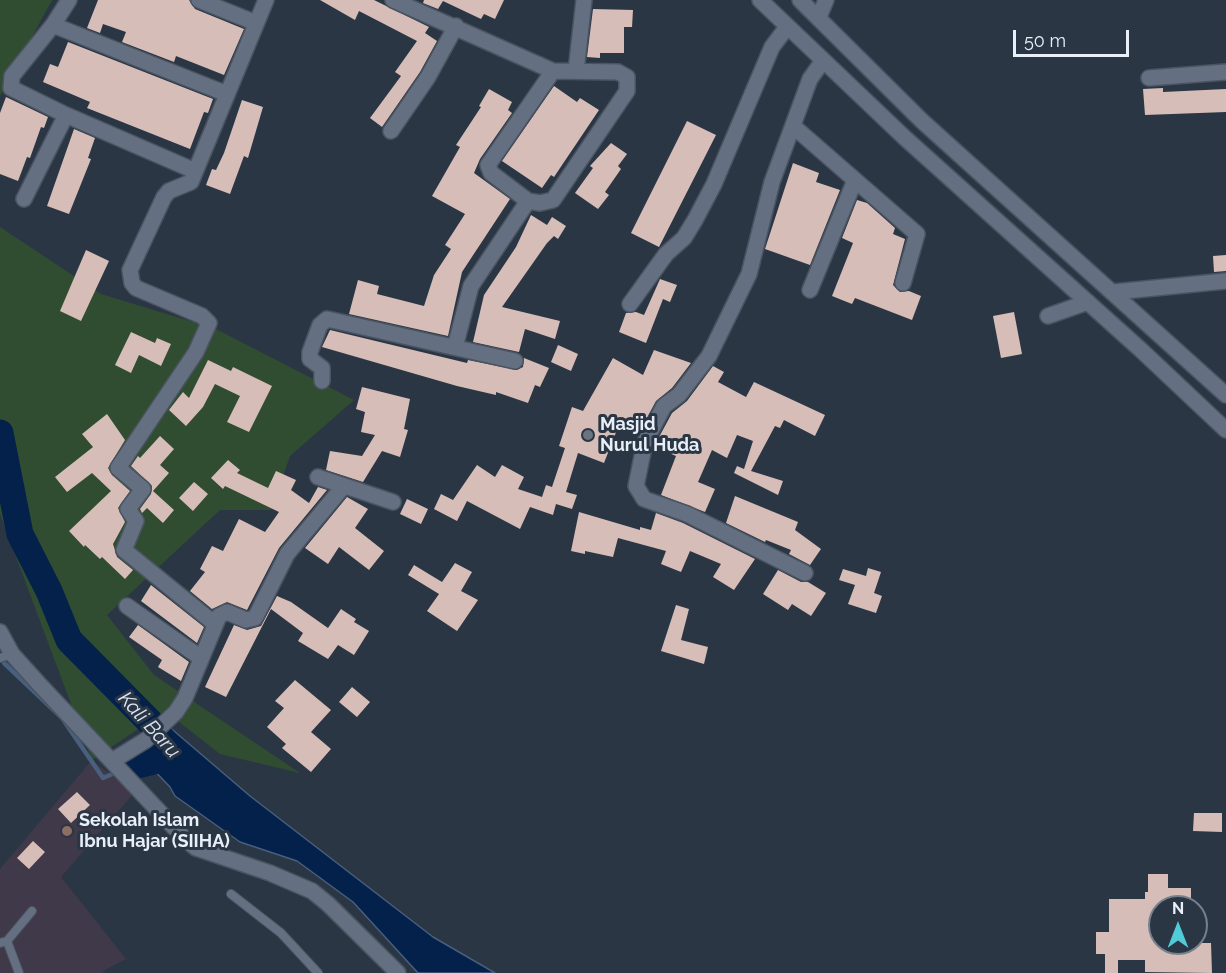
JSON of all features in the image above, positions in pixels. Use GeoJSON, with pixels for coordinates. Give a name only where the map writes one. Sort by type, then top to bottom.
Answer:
{"type":"FeatureCollection","features":[{"type":"Feature","properties":{"kind":"street"},"geometry":{"type":"LineString","coordinates":[[69,0],[53,25],[12,76],[10,84],[16,92],[195,171]]}},
{"type":"Feature","properties":{"kind":"street"},"geometry":{"type":"LineString","coordinates":[[198,0],[256,23]]}},
{"type":"Feature","properties":{"kind":"street"},"geometry":{"type":"LineString","coordinates":[[215,624],[124,550],[136,521],[128,509],[143,487],[118,468],[196,352],[208,325],[208,321],[202,316],[136,288],[130,277],[134,261],[164,197],[169,191],[191,182],[266,0]]}},
{"type":"Feature","properties":{"kind":"street"},"geometry":{"type":"LineString","coordinates":[[393,0],[553,71],[622,73],[628,79],[628,89],[553,200],[540,203],[528,201],[491,173],[488,165],[553,71]]}},
{"type":"Feature","properties":{"kind":"street"},"geometry":{"type":"LineString","coordinates":[[576,71],[584,0]]}},
{"type":"Feature","properties":{"kind":"street"},"geometry":{"type":"LineString","coordinates":[[760,0],[822,62],[1226,430]]}},
{"type":"Feature","properties":{"kind":"street"},"geometry":{"type":"LineString","coordinates":[[800,0],[922,121],[1226,395]]}},
{"type":"Feature","properties":{"kind":"street"},"geometry":{"type":"LineString","coordinates":[[819,17],[826,0]]}},
{"type":"Feature","properties":{"kind":"street"},"geometry":{"type":"LineString","coordinates":[[53,25],[227,94]]}},
{"type":"Feature","properties":{"kind":"street"},"geometry":{"type":"LineString","coordinates":[[391,131],[428,77],[456,26]]}},
{"type":"Feature","properties":{"kind":"street"},"geometry":{"type":"LineString","coordinates":[[630,304],[666,254],[684,238],[695,220],[714,184],[772,47],[787,27]]}},
{"type":"Feature","properties":{"kind":"street"},"geometry":{"type":"LineString","coordinates":[[805,573],[687,514],[644,499],[636,486],[645,442],[664,406],[679,394],[709,356],[749,274],[772,182],[810,79],[822,62]]}},
{"type":"Feature","properties":{"kind":"street"},"geometry":{"type":"LineString","coordinates":[[1149,78],[1226,72]]}},
{"type":"Feature","properties":{"kind":"street"},"geometry":{"type":"LineString","coordinates":[[24,199],[66,115]]}},
{"type":"Feature","properties":{"kind":"street"},"geometry":{"type":"LineString","coordinates":[[905,138],[922,121]]}},
{"type":"Feature","properties":{"kind":"street"},"geometry":{"type":"LineString","coordinates":[[793,126],[917,234],[903,283]]}},
{"type":"Feature","properties":{"kind":"street"},"geometry":{"type":"LineString","coordinates":[[810,290],[855,180]]}},
{"type":"Feature","properties":{"kind":"street"},"geometry":{"type":"LineString","coordinates":[[455,347],[471,286],[528,201]]}},
{"type":"Feature","properties":{"kind":"street"},"geometry":{"type":"LineString","coordinates":[[1114,292],[1226,281]]}},
{"type":"Feature","properties":{"kind":"street"},"geometry":{"type":"LineString","coordinates":[[1048,316],[1088,302]]}},
{"type":"Feature","properties":{"kind":"street"},"geometry":{"type":"LineString","coordinates":[[322,381],[322,368],[310,359],[310,352],[320,325],[325,320],[515,361]]}},
{"type":"Feature","properties":{"kind":"street"},"geometry":{"type":"LineString","coordinates":[[318,477],[393,502]]}},
{"type":"Feature","properties":{"kind":"street"},"geometry":{"type":"LineString","coordinates":[[118,768],[176,712],[185,698],[220,615],[225,612],[246,621],[254,619],[287,554],[344,487]]}},
{"type":"Feature","properties":{"kind":"street"},"geometry":{"type":"LineString","coordinates":[[127,606],[201,658]]}},
{"type":"Feature","properties":{"kind":"street"},"geometry":{"type":"LineString","coordinates":[[0,632],[6,656],[118,768],[170,826],[196,848],[270,873],[312,891],[398,973]]}},
{"type":"Feature","properties":{"kind":"lane"},"geometry":{"type":"LineString","coordinates":[[231,894],[281,933],[318,973]]}},
{"type":"Feature","properties":{"kind":"lane"},"geometry":{"type":"LineString","coordinates":[[19,973],[3,942],[32,911]]}},
{"type":"Feature","properties":{"kind":"shaded area","name":"Sekolah Islam Ibnu Hajar (SIIHA)"},"geometry":{"type":"Polygon","coordinates":[[[92,760],[134,793],[61,877],[126,959],[103,971],[104,973],[0,973],[0,869],[92,760]]]}},
{"type":"Feature","properties":{"kind":"green space"},"geometry":{"type":"Polygon","coordinates":[[[0,0],[52,0],[0,96],[0,0]]]}},
{"type":"Feature","properties":{"kind":"green space"},"geometry":{"type":"Polygon","coordinates":[[[0,227],[101,294],[216,329],[354,400],[290,456],[271,510],[220,510],[107,615],[154,675],[300,773],[220,754],[165,711],[92,760],[0,514],[0,227]]]}},
{"type":"Feature","properties":{"kind":"water"},"geometry":{"type":"Polygon","coordinates":[[[167,725],[250,796],[433,937],[495,973],[418,973],[353,902],[297,861],[240,842],[175,796],[170,787],[147,763],[148,743],[167,725]]]}},
{"type":"Feature","properties":{"kind":"building"},"geometry":{"type":"Polygon","coordinates":[[[98,0],[189,0],[195,9],[244,29],[224,75],[176,56],[174,62],[122,42],[126,32],[103,24],[100,33],[87,28],[98,0]]]}},
{"type":"Feature","properties":{"kind":"building"},"geometry":{"type":"Polygon","coordinates":[[[320,0],[374,0],[429,27],[425,33],[437,41],[420,72],[382,127],[370,118],[401,76],[395,72],[417,41],[359,11],[355,20],[320,0]]]}},
{"type":"Feature","properties":{"kind":"building"},"geometry":{"type":"Polygon","coordinates":[[[424,0],[504,0],[495,19],[484,14],[481,19],[443,1],[438,9],[423,3],[424,0]]]}},
{"type":"Feature","properties":{"kind":"building"},"geometry":{"type":"Polygon","coordinates":[[[593,9],[633,10],[632,27],[624,27],[624,53],[600,53],[600,58],[587,57],[593,9]]]}},
{"type":"Feature","properties":{"kind":"building"},"geometry":{"type":"Polygon","coordinates":[[[68,42],[213,99],[208,113],[204,112],[190,149],[87,108],[90,102],[43,82],[50,64],[58,67],[68,42]]]}},
{"type":"Feature","properties":{"kind":"building"},"geometry":{"type":"Polygon","coordinates":[[[554,86],[577,102],[580,98],[599,110],[554,177],[551,175],[542,188],[502,161],[554,86]]]}},
{"type":"Feature","properties":{"kind":"building"},"geometry":{"type":"Polygon","coordinates":[[[1163,88],[1163,92],[1226,89],[1226,112],[1145,115],[1143,89],[1163,88]]]}},
{"type":"Feature","properties":{"kind":"building"},"geometry":{"type":"Polygon","coordinates":[[[489,89],[512,102],[508,110],[512,113],[480,159],[474,173],[510,199],[462,272],[448,336],[349,314],[358,280],[379,286],[377,294],[424,306],[434,275],[451,249],[445,245],[465,214],[432,196],[460,147],[456,145],[481,107],[479,106],[489,89]]]}},
{"type":"Feature","properties":{"kind":"building"},"geometry":{"type":"Polygon","coordinates":[[[6,97],[48,117],[44,128],[41,127],[30,158],[27,157],[18,181],[0,174],[0,113],[6,97]]]}},
{"type":"Feature","properties":{"kind":"building"},"geometry":{"type":"Polygon","coordinates":[[[242,100],[263,107],[248,158],[244,156],[230,194],[206,185],[212,169],[216,170],[224,153],[242,100]]]}},
{"type":"Feature","properties":{"kind":"building"},"geometry":{"type":"Polygon","coordinates":[[[687,121],[716,135],[659,247],[631,233],[687,121]]]}},
{"type":"Feature","properties":{"kind":"building"},"geometry":{"type":"Polygon","coordinates":[[[74,129],[95,138],[88,158],[91,159],[69,214],[47,206],[74,129]]]}},
{"type":"Feature","properties":{"kind":"building"},"geometry":{"type":"Polygon","coordinates":[[[611,143],[627,154],[618,166],[621,169],[605,192],[609,195],[598,209],[575,193],[593,168],[590,166],[611,143]]]}},
{"type":"Feature","properties":{"kind":"building"},"geometry":{"type":"Polygon","coordinates":[[[793,163],[819,173],[816,182],[840,190],[810,265],[765,249],[793,163]]]}},
{"type":"Feature","properties":{"kind":"building"},"geometry":{"type":"Polygon","coordinates":[[[857,200],[867,203],[895,228],[893,234],[905,239],[893,285],[900,292],[909,291],[921,296],[912,320],[855,298],[852,304],[832,296],[853,243],[842,238],[857,200]]]}},
{"type":"Feature","properties":{"kind":"building"},"geometry":{"type":"Polygon","coordinates":[[[531,215],[547,225],[552,217],[566,226],[558,239],[554,236],[547,243],[502,307],[560,321],[555,339],[525,329],[519,352],[473,342],[484,295],[516,247],[531,215]]]}},
{"type":"Feature","properties":{"kind":"building"},"geometry":{"type":"Polygon","coordinates":[[[86,250],[109,261],[81,321],[60,311],[86,250]]]}},
{"type":"Feature","properties":{"kind":"building"},"geometry":{"type":"Polygon","coordinates":[[[1226,255],[1226,271],[1214,272],[1213,256],[1226,255]]]}},
{"type":"Feature","properties":{"kind":"building"},"geometry":{"type":"Polygon","coordinates":[[[660,279],[677,285],[670,302],[663,299],[646,343],[619,332],[626,313],[636,312],[644,315],[660,279]]]}},
{"type":"Feature","properties":{"kind":"building"},"geometry":{"type":"Polygon","coordinates":[[[1014,312],[1022,354],[1001,358],[993,316],[1014,312]]]}},
{"type":"Feature","properties":{"kind":"building"},"geometry":{"type":"Polygon","coordinates":[[[330,330],[467,363],[468,360],[517,370],[523,367],[524,358],[549,368],[540,387],[535,385],[528,403],[496,392],[496,395],[457,386],[322,347],[330,330]]]}},
{"type":"Feature","properties":{"kind":"building"},"geometry":{"type":"Polygon","coordinates":[[[131,332],[155,343],[157,338],[171,344],[161,366],[139,355],[131,373],[115,365],[131,332]]]}},
{"type":"Feature","properties":{"kind":"building"},"geometry":{"type":"Polygon","coordinates":[[[558,345],[578,354],[571,371],[551,362],[558,345]]]}},
{"type":"Feature","properties":{"kind":"building"},"geometry":{"type":"Polygon","coordinates":[[[654,350],[691,363],[672,388],[656,401],[642,427],[622,417],[604,463],[578,453],[566,492],[577,495],[572,509],[556,504],[553,515],[530,507],[520,529],[467,501],[457,521],[434,509],[441,494],[453,500],[477,465],[495,477],[502,465],[524,477],[518,489],[542,497],[546,485],[552,487],[565,448],[559,446],[572,407],[583,411],[613,358],[643,375],[654,350]]]}},
{"type":"Feature","properties":{"kind":"building"},"geometry":{"type":"Polygon","coordinates":[[[208,360],[231,371],[233,367],[272,386],[249,432],[227,422],[240,396],[215,384],[203,407],[186,426],[169,410],[183,392],[189,398],[208,360]]]}},
{"type":"Feature","properties":{"kind":"building"},"geometry":{"type":"Polygon","coordinates":[[[713,366],[724,372],[718,382],[746,397],[754,382],[825,415],[815,436],[784,420],[780,428],[775,426],[751,471],[783,481],[778,495],[734,473],[737,466],[744,469],[753,441],[737,435],[727,458],[712,450],[698,482],[715,489],[705,512],[661,495],[676,456],[660,449],[664,440],[659,437],[672,413],[687,401],[713,366]]]}},
{"type":"Feature","properties":{"kind":"building"},"geometry":{"type":"Polygon","coordinates":[[[362,387],[410,399],[404,429],[408,430],[400,457],[382,451],[363,482],[326,470],[330,451],[362,456],[375,435],[361,432],[365,412],[356,409],[362,387]]]}},
{"type":"Feature","properties":{"kind":"building"},"geometry":{"type":"Polygon","coordinates":[[[107,414],[125,440],[108,468],[112,475],[130,491],[118,508],[125,522],[113,544],[117,557],[133,570],[125,579],[102,557],[100,559],[85,545],[84,547],[69,531],[111,491],[92,473],[67,492],[55,477],[93,447],[82,434],[107,414]]]}},
{"type":"Feature","properties":{"kind":"building"},"geometry":{"type":"Polygon","coordinates":[[[160,436],[174,449],[160,465],[169,473],[153,491],[174,510],[163,523],[147,508],[142,513],[140,509],[151,494],[152,486],[131,466],[138,456],[140,458],[160,436]]]}},
{"type":"Feature","properties":{"kind":"building"},"geometry":{"type":"Polygon","coordinates":[[[228,460],[240,470],[237,473],[268,488],[276,471],[296,480],[291,490],[309,503],[318,487],[327,490],[279,548],[247,610],[227,602],[212,609],[190,591],[205,572],[200,569],[212,546],[223,551],[239,519],[265,532],[279,512],[225,486],[223,489],[211,478],[228,460]]]}},
{"type":"Feature","properties":{"kind":"building"},"geometry":{"type":"Polygon","coordinates":[[[194,482],[208,494],[193,511],[179,498],[194,482]]]}},
{"type":"Feature","properties":{"kind":"building"},"geometry":{"type":"Polygon","coordinates":[[[735,496],[798,522],[795,530],[821,549],[810,565],[789,554],[791,550],[766,540],[765,542],[726,523],[735,496]]]}},
{"type":"Feature","properties":{"kind":"building"},"geometry":{"type":"Polygon","coordinates":[[[347,497],[368,509],[355,528],[384,551],[369,570],[339,547],[328,564],[305,548],[347,497]]]}},
{"type":"Feature","properties":{"kind":"building"},"geometry":{"type":"Polygon","coordinates":[[[407,499],[428,509],[421,524],[400,514],[407,499]]]}},
{"type":"Feature","properties":{"kind":"building"},"geometry":{"type":"Polygon","coordinates":[[[579,512],[640,530],[640,527],[651,530],[656,513],[683,523],[755,559],[734,590],[713,577],[721,564],[690,551],[681,572],[661,564],[666,551],[618,538],[613,557],[585,551],[585,554],[571,551],[579,512]]]}},
{"type":"Feature","properties":{"kind":"building"},"geometry":{"type":"Polygon","coordinates":[[[455,563],[472,572],[461,591],[478,600],[457,631],[427,611],[439,594],[408,575],[414,565],[442,582],[455,563]]]}},
{"type":"Feature","properties":{"kind":"building"},"geometry":{"type":"Polygon","coordinates":[[[868,568],[881,572],[874,593],[882,596],[876,613],[848,604],[855,585],[839,580],[843,569],[866,576],[868,568]]]}},
{"type":"Feature","properties":{"kind":"building"},"geometry":{"type":"Polygon","coordinates":[[[778,570],[801,582],[808,582],[826,593],[811,616],[792,604],[788,610],[763,594],[778,570]]]}},
{"type":"Feature","properties":{"kind":"building"},"geometry":{"type":"Polygon","coordinates":[[[151,585],[204,627],[197,643],[141,601],[151,585]]]}},
{"type":"Feature","properties":{"kind":"building"},"geometry":{"type":"Polygon","coordinates":[[[277,596],[291,602],[328,628],[341,609],[356,619],[354,622],[369,631],[354,655],[338,645],[328,659],[298,641],[303,633],[271,609],[226,697],[205,687],[234,625],[247,630],[261,626],[277,596]]]}},
{"type":"Feature","properties":{"kind":"building"},"geometry":{"type":"Polygon","coordinates":[[[676,605],[689,609],[681,640],[708,647],[704,664],[661,651],[676,605]]]}},
{"type":"Feature","properties":{"kind":"building"},"geometry":{"type":"Polygon","coordinates":[[[138,625],[189,662],[181,681],[158,667],[162,660],[129,637],[138,625]]]}},
{"type":"Feature","properties":{"kind":"building"},"geometry":{"type":"Polygon","coordinates":[[[295,680],[331,710],[311,732],[331,749],[311,772],[282,748],[286,744],[267,727],[284,708],[275,701],[295,680]]]}},
{"type":"Feature","properties":{"kind":"building"},"geometry":{"type":"Polygon","coordinates":[[[352,687],[370,702],[357,717],[339,702],[352,687]]]}},
{"type":"Feature","properties":{"kind":"building"},"geometry":{"type":"Polygon","coordinates":[[[77,792],[90,805],[71,823],[58,809],[77,792]]]}},
{"type":"Feature","properties":{"kind":"building"},"geometry":{"type":"Polygon","coordinates":[[[1194,813],[1222,813],[1222,832],[1193,831],[1194,813]]]}},
{"type":"Feature","properties":{"kind":"building"},"geometry":{"type":"Polygon","coordinates":[[[33,841],[45,852],[29,869],[17,858],[33,841]]]}},
{"type":"Feature","properties":{"kind":"building"},"geometry":{"type":"Polygon","coordinates":[[[1148,874],[1168,874],[1168,888],[1191,888],[1191,895],[1148,895],[1148,955],[1208,955],[1208,943],[1211,943],[1212,973],[1145,972],[1145,960],[1118,960],[1118,973],[1105,973],[1105,954],[1096,954],[1096,932],[1109,932],[1109,899],[1145,899],[1145,892],[1148,892],[1148,874]]]}},
{"type":"Feature","properties":{"kind":"waterway","name":"Kali Baru"},"geometry":{"type":"LineString","coordinates":[[0,433],[20,534],[49,591],[69,640],[151,723],[172,753]]}},
{"type":"Feature","properties":{"kind":"waterway"},"geometry":{"type":"LineString","coordinates":[[4,663],[62,718],[103,778],[117,772]]}},
{"type":"Feature","properties":{"kind":"waterway"},"geometry":{"type":"LineString","coordinates":[[134,766],[174,756]]}},
{"type":"Feature","properties":{"kind":"place","name":"Masjid Nurul Huda"},"geometry":{"type":"Point","coordinates":[588,435]}},
{"type":"Feature","properties":{"kind":"place","name":"Sekolah Islam Ibnu Hajar (SIIHA)"},"geometry":{"type":"Point","coordinates":[67,831]}}]}
